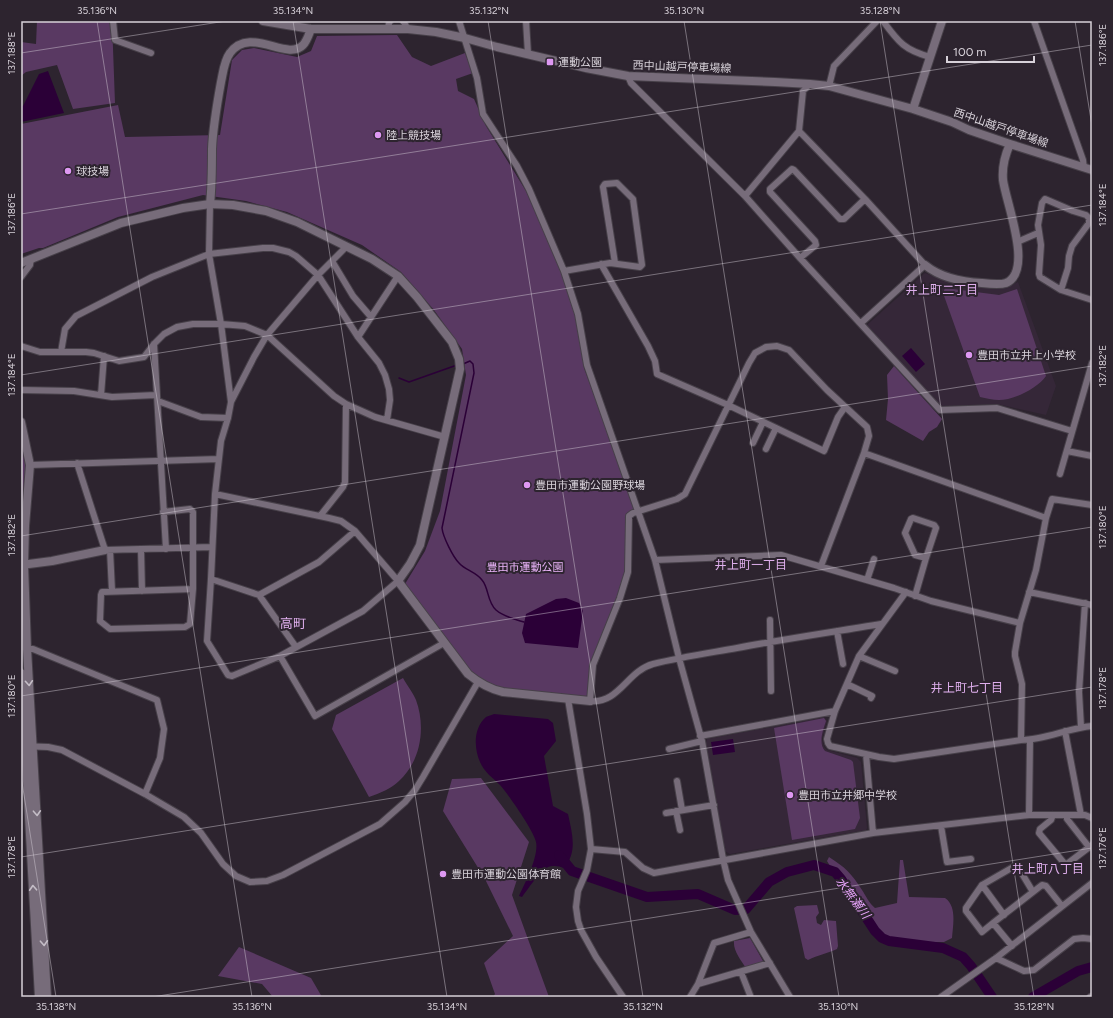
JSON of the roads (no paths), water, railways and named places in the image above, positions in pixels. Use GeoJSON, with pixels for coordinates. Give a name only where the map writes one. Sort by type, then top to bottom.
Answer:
{"type":"FeatureCollection","features":[{"type":"Feature","properties":{"kind":"street"},"geometry":{"type":"LineString","coordinates":[[113,21],[115,40],[152,52]]}},
{"type":"Feature","properties":{"kind":"street","name":"西中山越戸停車場線"},"geometry":{"type":"LineString","coordinates":[[263,21],[311,29],[389,25],[464,38],[586,68],[628,76],[828,86],[913,109],[952,122],[969,130],[1088,169]]}},
{"type":"Feature","properties":{"kind":"street"},"geometry":{"type":"LineString","coordinates":[[404,21],[408,29]]}},
{"type":"Feature","properties":{"kind":"street"},"geometry":{"type":"LineString","coordinates":[[459,21],[478,78],[483,114],[517,166],[529,189],[564,271],[578,314],[587,365],[655,560],[679,658],[701,738],[728,880],[751,932],[790,997]]}},
{"type":"Feature","properties":{"kind":"street"},"geometry":{"type":"LineString","coordinates":[[526,21],[528,54]]}},
{"type":"Feature","properties":{"kind":"street"},"geometry":{"type":"LineString","coordinates":[[828,86],[834,66],[877,21]]}},
{"type":"Feature","properties":{"kind":"street"},"geometry":{"type":"LineString","coordinates":[[884,21],[902,44],[914,52],[930,57]]}},
{"type":"Feature","properties":{"kind":"street"},"geometry":{"type":"LineString","coordinates":[[913,109],[942,21]]}},
{"type":"Feature","properties":{"kind":"street"},"geometry":{"type":"LineString","coordinates":[[1034,21],[1083,160],[1088,169]]}},
{"type":"Feature","properties":{"kind":"street"},"geometry":{"type":"LineString","coordinates":[[231,402],[221,324],[209,254],[210,204],[216,108],[224,67],[228,54],[239,45],[253,42],[287,50],[295,50],[301,48],[305,44],[311,29]]}},
{"type":"Feature","properties":{"kind":"street"},"geometry":{"type":"LineString","coordinates":[[628,76],[636,88],[745,196],[940,410],[997,408],[1072,431]]}},
{"type":"Feature","properties":{"kind":"street"},"geometry":{"type":"LineString","coordinates":[[745,196],[799,131],[803,91],[810,84]]}},
{"type":"Feature","properties":{"kind":"street"},"geometry":{"type":"LineString","coordinates":[[799,131],[865,199],[925,266],[939,275],[979,283],[1005,283],[1011,280],[1016,274],[1018,268],[1019,254],[1003,178],[1005,156],[1010,144]]}},
{"type":"Feature","properties":{"kind":"street"},"geometry":{"type":"LineString","coordinates":[[800,258],[816,245],[815,241],[770,192],[770,189],[792,169],[840,219],[844,219],[865,199]]}},
{"type":"Feature","properties":{"kind":"street"},"geometry":{"type":"LineString","coordinates":[[564,271],[601,264],[615,263],[640,267],[642,265],[633,199],[617,183],[604,184],[603,187],[615,263]]}},
{"type":"Feature","properties":{"kind":"street"},"geometry":{"type":"LineString","coordinates":[[1061,290],[1067,273],[1072,246],[1089,223],[1089,218],[1086,215],[1045,199],[1042,203],[1038,225],[1041,245],[1040,277],[1061,290],[1092,300]]}},
{"type":"Feature","properties":{"kind":"street"},"geometry":{"type":"LineString","coordinates":[[21,263],[121,223],[183,208],[210,204],[233,205],[266,211],[296,222],[346,246],[372,259],[398,276],[417,297],[452,342],[459,359],[458,378],[420,545],[410,564],[398,581],[363,611],[280,656],[232,676],[228,676],[207,641],[215,494],[221,442],[231,402],[267,335],[318,275],[346,246]]}},
{"type":"Feature","properties":{"kind":"street"},"geometry":{"type":"LineString","coordinates":[[1017,242],[1038,233]]}},
{"type":"Feature","properties":{"kind":"street"},"geometry":{"type":"LineString","coordinates":[[61,352],[65,329],[72,318],[79,313],[152,277],[209,254],[273,248],[289,252],[296,256],[318,275],[358,337],[379,363],[386,375],[390,395],[387,420]]}},
{"type":"Feature","properties":{"kind":"street"},"geometry":{"type":"LineString","coordinates":[[21,277],[30,265],[31,259]]}},
{"type":"Feature","properties":{"kind":"street"},"geometry":{"type":"LineString","coordinates":[[332,261],[353,296],[371,316]]}},
{"type":"Feature","properties":{"kind":"street"},"geometry":{"type":"LineString","coordinates":[[601,264],[648,346],[655,361],[657,374],[728,405],[824,451],[838,417],[845,408]]}},
{"type":"Feature","properties":{"kind":"street"},"geometry":{"type":"LineString","coordinates":[[861,323],[925,266]]}},
{"type":"Feature","properties":{"kind":"street"},"geometry":{"type":"LineString","coordinates":[[358,337],[398,276]]}},
{"type":"Feature","properties":{"kind":"street"},"geometry":{"type":"LineString","coordinates":[[21,346],[40,352],[86,352],[119,361],[142,358],[146,356],[154,344],[164,334],[177,327],[193,324],[244,326],[267,335],[334,396],[346,404],[374,417],[445,437]]}},
{"type":"Feature","properties":{"kind":"street"},"geometry":{"type":"LineString","coordinates":[[154,344],[166,549]]}},
{"type":"Feature","properties":{"kind":"street"},"geometry":{"type":"LineString","coordinates":[[590,701],[593,665],[620,598],[628,572],[629,516],[637,511],[677,499],[685,494],[749,363],[755,353],[762,348],[774,346],[789,350],[845,408],[861,421],[868,431],[869,436],[864,453],[821,566]]}},
{"type":"Feature","properties":{"kind":"street"},"geometry":{"type":"LineString","coordinates":[[101,395],[104,356]]}},
{"type":"Feature","properties":{"kind":"street"},"geometry":{"type":"LineString","coordinates":[[1060,474],[1092,363]]}},
{"type":"Feature","properties":{"kind":"street"},"geometry":{"type":"LineString","coordinates":[[21,390],[74,390],[112,397],[157,398],[202,417],[228,418]]}},
{"type":"Feature","properties":{"kind":"street"},"geometry":{"type":"LineString","coordinates":[[320,516],[343,487],[345,482],[346,404]]}},
{"type":"Feature","properties":{"kind":"street"},"geometry":{"type":"LineString","coordinates":[[21,422],[30,465],[23,565],[27,649],[26,746],[39,997]]}},
{"type":"Feature","properties":{"kind":"street"},"geometry":{"type":"LineString","coordinates":[[753,443],[763,422]]}},
{"type":"Feature","properties":{"kind":"street"},"geometry":{"type":"LineString","coordinates":[[766,449],[776,428]]}},
{"type":"Feature","properties":{"kind":"street"},"geometry":{"type":"LineString","coordinates":[[1067,451],[1092,456]]}},
{"type":"Feature","properties":{"kind":"street"},"geometry":{"type":"LineString","coordinates":[[864,453],[1046,518]]}},
{"type":"Feature","properties":{"kind":"street"},"geometry":{"type":"LineString","coordinates":[[30,465],[219,459]]}},
{"type":"Feature","properties":{"kind":"street"},"geometry":{"type":"LineString","coordinates":[[77,463],[108,550],[112,591]]}},
{"type":"Feature","properties":{"kind":"street"},"geometry":{"type":"LineString","coordinates":[[215,494],[341,521],[355,531],[398,581],[468,674],[490,689],[503,692],[601,701],[615,694],[632,676],[645,667],[679,658],[882,624]]}},
{"type":"Feature","properties":{"kind":"street"},"geometry":{"type":"LineString","coordinates":[[1021,740],[1022,684],[1015,656],[1020,623],[1036,570],[1046,518],[1052,499],[1092,505]]}},
{"type":"Feature","properties":{"kind":"street"},"geometry":{"type":"LineString","coordinates":[[163,512],[192,510],[194,548],[193,589],[191,622],[185,627],[110,629],[100,622],[102,592],[193,589]]}},
{"type":"Feature","properties":{"kind":"street"},"geometry":{"type":"LineString","coordinates":[[915,596],[936,528],[934,525],[913,518],[911,519],[905,533],[915,555],[926,558]]}},
{"type":"Feature","properties":{"kind":"street"},"geometry":{"type":"LineString","coordinates":[[259,595],[319,562],[355,531]]}},
{"type":"Feature","properties":{"kind":"street"},"geometry":{"type":"LineString","coordinates":[[23,565],[52,562],[108,550],[212,547]]}},
{"type":"Feature","properties":{"kind":"street"},"geometry":{"type":"LineString","coordinates":[[141,549],[142,591]]}},
{"type":"Feature","properties":{"kind":"street"},"geometry":{"type":"LineString","coordinates":[[655,560],[781,555],[867,580],[931,601],[1020,623]]}},
{"type":"Feature","properties":{"kind":"street"},"geometry":{"type":"LineString","coordinates":[[867,580],[874,559]]}},
{"type":"Feature","properties":{"kind":"street"},"geometry":{"type":"LineString","coordinates":[[211,579],[259,595],[296,647]]}},
{"type":"Feature","properties":{"kind":"street"},"geometry":{"type":"LineString","coordinates":[[906,592],[859,656],[835,711],[827,739],[830,746],[885,759],[894,759],[1021,740],[1030,740],[1065,730],[1092,726]]}},
{"type":"Feature","properties":{"kind":"street"},"geometry":{"type":"LineString","coordinates":[[1029,592],[1092,605]]}},
{"type":"Feature","properties":{"kind":"street"},"geometry":{"type":"LineString","coordinates":[[1081,727],[1079,692],[1085,604]]}},
{"type":"Feature","properties":{"kind":"street"},"geometry":{"type":"LineString","coordinates":[[770,620],[771,691]]}},
{"type":"Feature","properties":{"kind":"street"},"geometry":{"type":"LineString","coordinates":[[837,631],[843,664]]}},
{"type":"Feature","properties":{"kind":"street"},"geometry":{"type":"LineString","coordinates":[[280,656],[315,716],[444,643]]}},
{"type":"Feature","properties":{"kind":"street"},"geometry":{"type":"LineString","coordinates":[[27,649],[33,649],[157,700],[164,730],[160,758],[145,794]]}},
{"type":"Feature","properties":{"kind":"street"},"geometry":{"type":"LineString","coordinates":[[859,656],[894,671]]}},
{"type":"Feature","properties":{"kind":"street"},"geometry":{"type":"LineString","coordinates":[[21,673],[47,997]]}},
{"type":"Feature","properties":{"kind":"street"},"geometry":{"type":"LineString","coordinates":[[26,746],[48,747],[62,750],[145,794],[184,817],[201,833],[222,864],[236,876],[250,882],[267,881],[282,875],[380,824],[405,802],[423,777],[478,682]]}},
{"type":"Feature","properties":{"kind":"street"},"geometry":{"type":"LineString","coordinates":[[847,684],[872,696],[871,698]]}},
{"type":"Feature","properties":{"kind":"street"},"geometry":{"type":"LineString","coordinates":[[568,699],[592,849],[587,870],[578,891],[576,907],[578,922],[596,957],[622,997]]}},
{"type":"Feature","properties":{"kind":"street"},"geometry":{"type":"LineString","coordinates":[[669,749],[701,738],[835,711]]}},
{"type":"Feature","properties":{"kind":"street"},"geometry":{"type":"LineString","coordinates":[[1065,730],[1081,815]]}},
{"type":"Feature","properties":{"kind":"street"},"geometry":{"type":"LineString","coordinates":[[1029,815],[1030,740]]}},
{"type":"Feature","properties":{"kind":"street"},"geometry":{"type":"LineString","coordinates":[[866,754],[873,833]]}},
{"type":"Feature","properties":{"kind":"street"},"geometry":{"type":"LineString","coordinates":[[677,781],[680,830]]}},
{"type":"Feature","properties":{"kind":"street"},"geometry":{"type":"LineString","coordinates":[[666,812],[714,805]]}},
{"type":"Feature","properties":{"kind":"street"},"geometry":{"type":"LineString","coordinates":[[592,849],[625,852],[642,868],[654,873],[723,859],[873,833],[1029,815],[1088,815],[1092,818]]}},
{"type":"Feature","properties":{"kind":"street"},"geometry":{"type":"LineString","coordinates":[[1053,815],[1051,820],[1040,829],[1039,833],[1064,863],[1067,864],[1090,846],[1067,820],[1067,815]]}},
{"type":"Feature","properties":{"kind":"street"},"geometry":{"type":"LineString","coordinates":[[941,826],[947,862],[971,859]]}},
{"type":"Feature","properties":{"kind":"street"},"geometry":{"type":"LineString","coordinates":[[1033,892],[1018,867],[1015,866],[982,885],[966,908],[966,911],[982,932],[1042,885],[1044,885],[1062,906]]}},
{"type":"Feature","properties":{"kind":"street"},"geometry":{"type":"LineString","coordinates":[[941,997],[1012,946],[1092,883]]}},
{"type":"Feature","properties":{"kind":"street"},"geometry":{"type":"LineString","coordinates":[[982,885],[1004,915]]}},
{"type":"Feature","properties":{"kind":"street"},"geometry":{"type":"LineString","coordinates":[[994,923],[1012,946]]}},
{"type":"Feature","properties":{"kind":"street"},"geometry":{"type":"LineString","coordinates":[[690,997],[698,984],[714,943],[751,932]]}},
{"type":"Feature","properties":{"kind":"street"},"geometry":{"type":"LineString","coordinates":[[996,958],[1024,971],[1034,970],[1074,939],[1092,939]]}},
{"type":"Feature","properties":{"kind":"street"},"geometry":{"type":"LineString","coordinates":[[698,984],[770,963]]}},
{"type":"Feature","properties":{"kind":"street"},"geometry":{"type":"LineString","coordinates":[[740,972],[750,995]]}},
{"type":"Feature","properties":{"kind":"waterway"},"geometry":{"type":"LineString","coordinates":[[463,364],[470,361],[473,364],[474,373],[442,528],[449,547],[457,560],[461,565],[480,577],[484,583],[493,607],[506,616],[524,622]]}},
{"type":"Feature","properties":{"kind":"waterway"},"geometry":{"type":"LineString","coordinates":[[399,378],[409,382],[457,365]]}},
{"type":"Feature","properties":{"kind":"waterway","name":"水無瀬川"},"geometry":{"type":"LineString","coordinates":[[559,855],[572,871],[647,897],[698,894],[735,910],[746,909],[769,882],[787,872],[814,865],[835,872],[875,931],[882,938],[889,941],[943,948],[963,957],[992,997]]}},
{"type":"Feature","properties":{"kind":"waterway","name":"水無瀬川"},"geometry":{"type":"LineString","coordinates":[[1033,997],[1078,971],[1092,967]]}},
{"type":"Feature","properties":{"kind":"place","name":"運動公園"},"geometry":{"type":"Point","coordinates":[550,62]}},
{"type":"Feature","properties":{"kind":"place","name":"陸上競技場"},"geometry":{"type":"Point","coordinates":[378,135]}},
{"type":"Feature","properties":{"kind":"place","name":"球技場"},"geometry":{"type":"Point","coordinates":[68,171]}},
{"type":"Feature","properties":{"kind":"place","name":"豊田市立井上小学校"},"geometry":{"type":"Point","coordinates":[969,355]}},
{"type":"Feature","properties":{"kind":"place","name":"豊田市運動公園野球場"},"geometry":{"type":"Point","coordinates":[527,485]}},
{"type":"Feature","properties":{"kind":"place","name":"豊田市立井郷中学校"},"geometry":{"type":"Point","coordinates":[790,795]}},
{"type":"Feature","properties":{"kind":"place","name":"豊田市運動公園体育館"},"geometry":{"type":"Point","coordinates":[443,874]}},
{"type":"Feature","properties":{"kind":"district","name":"井上町二丁目"},"geometry":{"type":"Point","coordinates":[942,290]}},
{"type":"Feature","properties":{"kind":"district","name":"井上町一丁目"},"geometry":{"type":"Point","coordinates":[751,565]}},
{"type":"Feature","properties":{"kind":"district","name":"高町"},"geometry":{"type":"Point","coordinates":[293,623]}},
{"type":"Feature","properties":{"kind":"district","name":"井上町七丁目"},"geometry":{"type":"Point","coordinates":[967,688]}},
{"type":"Feature","properties":{"kind":"district","name":"井上町八丁目"},"geometry":{"type":"Point","coordinates":[1048,869]}},
{"type":"Feature","properties":{"kind":"park label","name":"豊田市運動公園"},"geometry":{"type":"Point","coordinates":[525,567]}}]}
